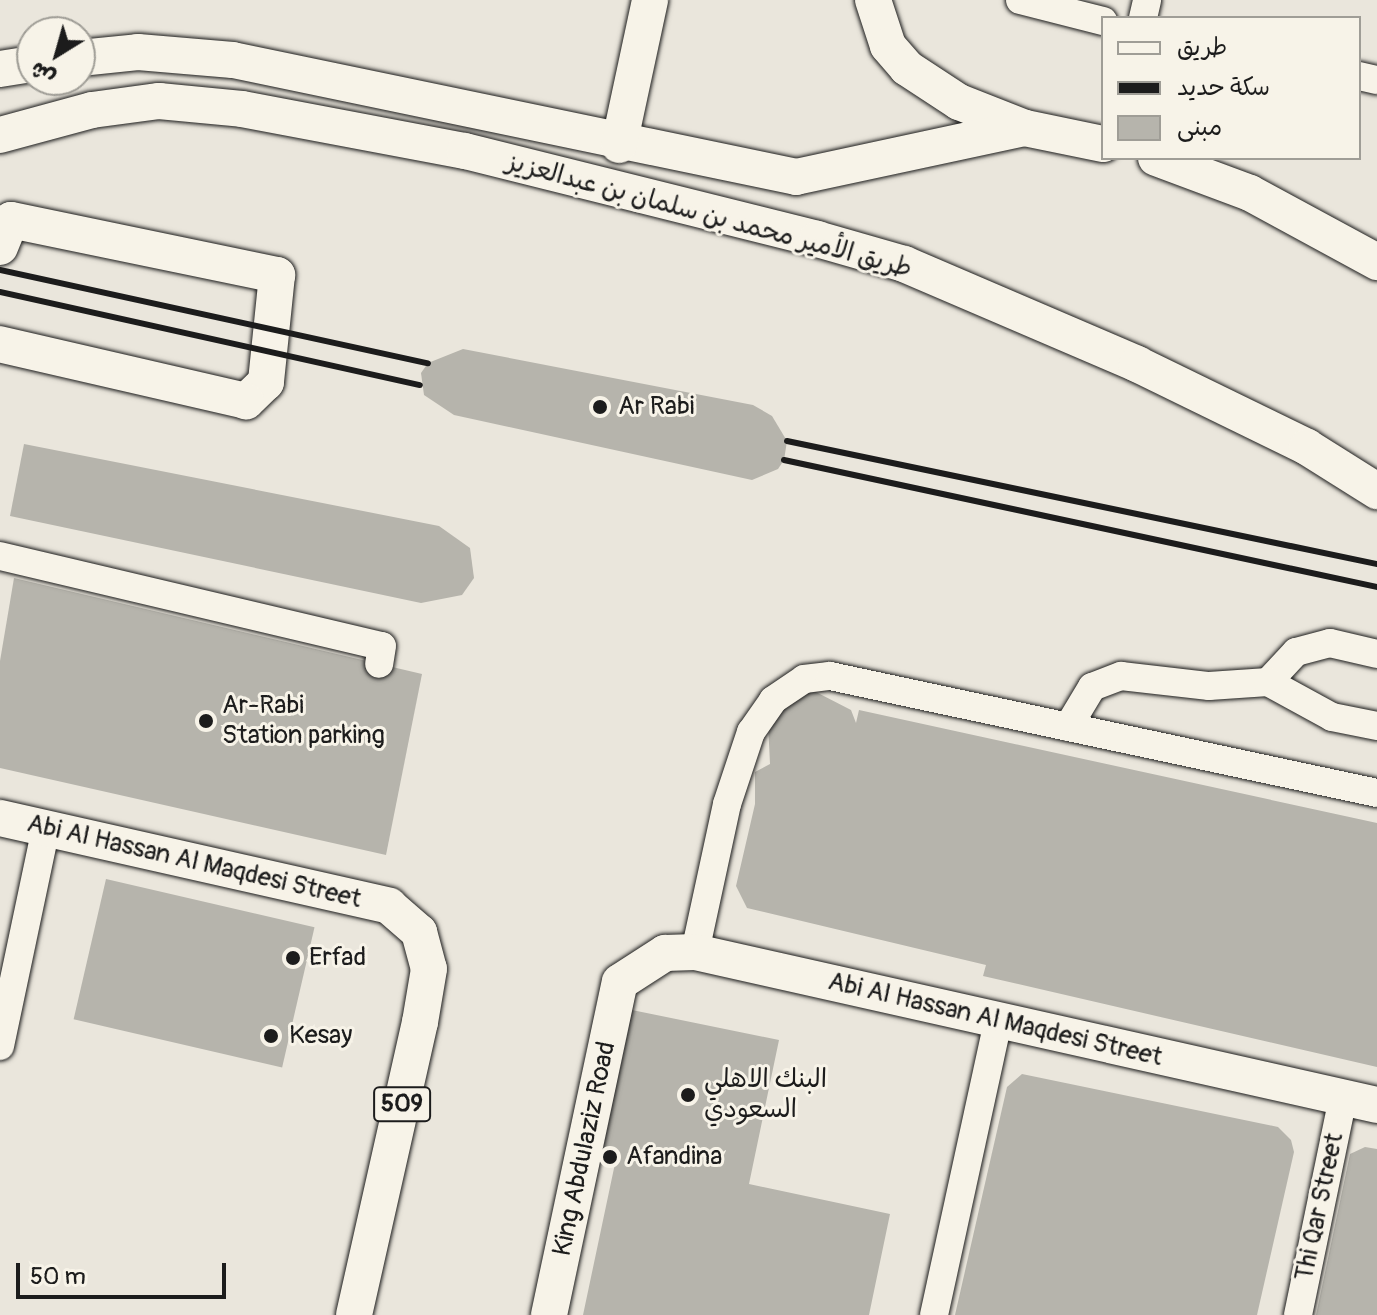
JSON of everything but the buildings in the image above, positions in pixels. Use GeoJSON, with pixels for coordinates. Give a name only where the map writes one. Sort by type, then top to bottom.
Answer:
{"type":"FeatureCollection","features":[{"type":"Feature","properties":{"kind":"main road"},"geometry":{"type":"LineString","coordinates":[[619,145],[650,0]]}},
{"type":"Feature","properties":{"kind":"main road"},"geometry":{"type":"LineString","coordinates":[[873,0],[888,46],[907,68],[959,102],[1025,128]]}},
{"type":"Feature","properties":{"kind":"main road","name":"طريق الأمير محمد بن سلمان بن عبدالعزيز"},"geometry":{"type":"LineString","coordinates":[[96,56],[138,52],[233,60],[361,83],[619,145],[796,177],[1025,128],[1101,144]]}},
{"type":"Feature","properties":{"kind":"main road","name":"طريق الأمير محمد بن سلمان بن عبدالعزيز"},"geometry":{"type":"LineString","coordinates":[[0,135],[92,110],[159,101],[242,109],[465,151],[817,239],[904,264],[1137,364],[1307,447],[1377,491]]}},
{"type":"Feature","properties":{"kind":"main road"},"geometry":{"type":"LineString","coordinates":[[1161,160],[1250,193],[1377,262]]}},
{"type":"Feature","properties":{"kind":"main road"},"geometry":{"type":"LineString","coordinates":[[0,247],[11,220],[277,275],[266,382],[246,401],[0,344]]}},
{"type":"Feature","properties":{"kind":"main road","name":"Abi Al Hassan Al Maqdesi Street"},"geometry":{"type":"LineString","coordinates":[[0,818],[389,906],[419,932],[429,969],[354,1315]]}},
{"type":"Feature","properties":{"kind":"main road","name":"Abi Al Hassan Al Maqdesi Street"},"geometry":{"type":"LineString","coordinates":[[620,982],[665,953],[695,952],[1360,1101]]}},
{"type":"Feature","properties":{"kind":"main road","name":"King Abdulaziz Road"},"geometry":{"type":"LineString","coordinates":[[549,1315],[620,982]]}},
{"type":"Feature","properties":{"kind":"street"},"geometry":{"type":"LineString","coordinates":[[1020,0],[1101,20]]}},
{"type":"Feature","properties":{"kind":"street"},"geometry":{"type":"LineString","coordinates":[[0,556],[382,646],[379,664]]}},
{"type":"Feature","properties":{"kind":"street"},"geometry":{"type":"LineString","coordinates":[[1268,682],[1296,652],[1330,643],[1377,654]]}},
{"type":"Feature","properties":{"kind":"street"},"geometry":{"type":"LineString","coordinates":[[695,952],[727,804],[751,732],[792,685],[830,676],[1377,793]]}},
{"type":"Feature","properties":{"kind":"street"},"geometry":{"type":"LineString","coordinates":[[1068,727],[1082,699],[1105,677],[1209,686],[1268,682],[1332,717],[1377,726]]}},
{"type":"Feature","properties":{"kind":"street"},"geometry":{"type":"LineString","coordinates":[[0,1046],[46,828]]}},
{"type":"Feature","properties":{"kind":"street"},"geometry":{"type":"LineString","coordinates":[[934,1315],[998,1022]]}},
{"type":"Feature","properties":{"kind":"street","name":"Thi Qar Street"},"geometry":{"type":"LineString","coordinates":[[1298,1315],[1360,1101]]}},
{"type":"Feature","properties":{"kind":"railway"},"geometry":{"type":"LineString","coordinates":[[0,270],[428,363]]}},
{"type":"Feature","properties":{"kind":"railway"},"geometry":{"type":"LineString","coordinates":[[0,292],[420,385]]}},
{"type":"Feature","properties":{"kind":"railway"},"geometry":{"type":"LineString","coordinates":[[787,441],[1377,564]]}},
{"type":"Feature","properties":{"kind":"railway"},"geometry":{"type":"LineString","coordinates":[[784,460],[1377,587]]}},
{"type":"Feature","properties":{"kind":"place","name":"Ar Rabi"},"geometry":{"type":"Point","coordinates":[600,407]}},
{"type":"Feature","properties":{"kind":"place","name":"Ar-Rabi Station parking"},"geometry":{"type":"Point","coordinates":[206,721]}},
{"type":"Feature","properties":{"kind":"place","name":"Erfad"},"geometry":{"type":"Point","coordinates":[293,958]}},
{"type":"Feature","properties":{"kind":"place","name":"Kesay"},"geometry":{"type":"Point","coordinates":[271,1036]}},
{"type":"Feature","properties":{"kind":"place","name":"البنك الاهلي السعودي"},"geometry":{"type":"Point","coordinates":[688,1095]}},
{"type":"Feature","properties":{"kind":"place","name":"Afandina"},"geometry":{"type":"Point","coordinates":[610,1157]}}]}
